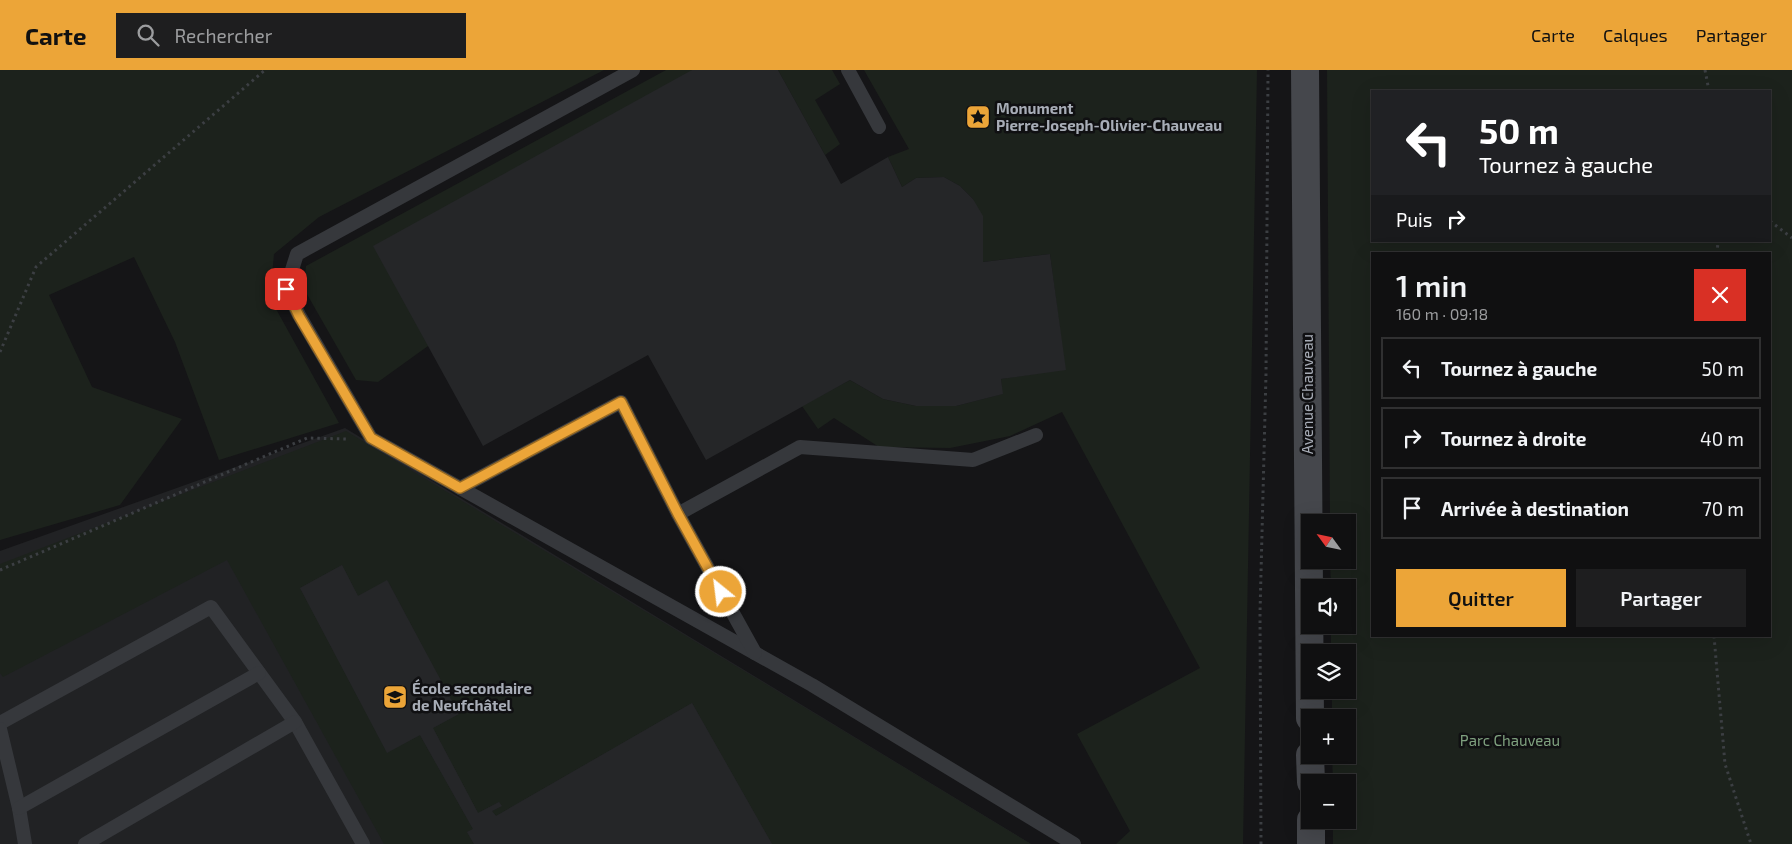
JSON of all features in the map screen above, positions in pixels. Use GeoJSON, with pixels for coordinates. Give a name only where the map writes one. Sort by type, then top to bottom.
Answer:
{"type":"FeatureCollection","features":[{"type":"Feature","properties":{"kind":"main road","name":"Avenue Chauveau"},"geometry":{"type":"LineString","coordinates":[[1305,70],[1310,709]]}},
{"type":"Feature","properties":{"kind":"main road"},"geometry":{"type":"LineString","coordinates":[[1311,829],[1311,844]]}},
{"type":"Feature","properties":{"kind":"lane"},"geometry":{"type":"LineString","coordinates":[[633,70],[297,254],[286,289],[299,316],[371,438],[812,686],[1074,844]]}},
{"type":"Feature","properties":{"kind":"lane"},"geometry":{"type":"LineString","coordinates":[[848,70],[879,127]]}},
{"type":"Feature","properties":{"kind":"lane"},"geometry":{"type":"LineString","coordinates":[[460,488],[621,402],[678,514],[756,654]]}},
{"type":"Feature","properties":{"kind":"lane"},"geometry":{"type":"LineString","coordinates":[[678,514],[800,447],[973,460],[1036,435]]}},
{"type":"Feature","properties":{"kind":"lane"},"geometry":{"type":"LineString","coordinates":[[0,723],[212,607],[295,722],[363,844]]}},
{"type":"Feature","properties":{"kind":"lane"},"geometry":{"type":"LineString","coordinates":[[19,808],[259,673]]}},
{"type":"Feature","properties":{"kind":"lane"},"geometry":{"type":"LineString","coordinates":[[85,844],[295,722]]}},
{"type":"Feature","properties":{"kind":"lane"},"geometry":{"type":"LineString","coordinates":[[0,729],[19,808],[25,844]]}},
{"type":"Feature","properties":{"kind":"path"},"geometry":{"type":"LineString","coordinates":[[0,352],[36,267],[265,70]]}},
{"type":"Feature","properties":{"kind":"path"},"geometry":{"type":"LineString","coordinates":[[1261,844],[1260,613],[1266,374],[1268,70]]}},
{"type":"Feature","properties":{"kind":"path"},"geometry":{"type":"LineString","coordinates":[[1705,70],[1709,90]]}},
{"type":"Feature","properties":{"kind":"path"},"geometry":{"type":"LineString","coordinates":[[1771,222],[1792,238]]}},
{"type":"Feature","properties":{"kind":"path"},"geometry":{"type":"LineString","coordinates":[[0,570],[307,438],[371,438]]}},
{"type":"Feature","properties":{"kind":"path"},"geometry":{"type":"LineString","coordinates":[[1714,637],[1725,764],[1751,844]]}},
{"type":"Feature","properties":{"kind":"shaded area","name":"École secondaire de Neufchâtel"},"geometry":{"type":"Polygon","coordinates":[[[345,428],[1031,844],[0,844],[0,551],[345,428]]]}},
{"type":"Feature","properties":{"kind":"green space"},"geometry":{"type":"Polygon","coordinates":[[[0,70],[604,70],[319,217],[274,254],[270,298],[339,423],[219,460],[175,342],[134,257],[49,295],[92,387],[182,419],[120,505],[0,540],[0,70]]]}},
{"type":"Feature","properties":{"kind":"green space"},"geometry":{"type":"Polygon","coordinates":[[[666,70],[692,70],[428,346],[378,382],[356,380],[304,289],[306,266],[666,70]]]}},
{"type":"Feature","properties":{"kind":"green space"},"geometry":{"type":"Polygon","coordinates":[[[778,70],[832,70],[840,84],[815,100],[840,144],[825,155],[778,70]]]}},
{"type":"Feature","properties":{"kind":"green space"},"geometry":{"type":"Polygon","coordinates":[[[864,70],[1257,70],[1243,844],[1116,844],[1130,831],[1077,734],[1200,668],[1062,412],[1010,436],[950,448],[879,447],[834,418],[818,429],[802,406],[850,380],[883,399],[916,406],[956,406],[1002,394],[1001,379],[1065,369],[1050,254],[983,262],[973,199],[960,186],[944,177],[916,178],[902,187],[888,157],[909,149],[864,70]]]}},
{"type":"Feature","properties":{"kind":"green space","name":"Parc Chauveau"},"geometry":{"type":"Polygon","coordinates":[[[1327,70],[1792,70],[1792,844],[1333,844],[1333,829],[1356,829],[1356,774],[1333,774],[1332,764],[1356,764],[1356,709],[1332,709],[1332,699],[1356,699],[1356,644],[1331,644],[1331,634],[1356,634],[1356,579],[1331,579],[1330,569],[1356,569],[1356,514],[1330,514],[1327,70]]]}},
{"type":"Feature","properties":{"kind":"green space"},"geometry":{"type":"Polygon","coordinates":[[[346,431],[1031,844],[772,844],[692,703],[496,816],[492,811],[501,806],[499,802],[478,813],[433,728],[458,714],[388,581],[358,596],[342,565],[300,588],[387,752],[420,735],[473,829],[467,832],[474,844],[384,844],[227,560],[3,677],[0,673],[0,564],[346,431]]]}},
{"type":"Feature","properties":{"kind":"building"},"geometry":{"type":"Polygon","coordinates":[[[692,70],[778,70],[841,184],[888,157],[902,187],[916,178],[944,177],[960,186],[973,199],[983,216],[983,262],[1050,254],[1066,370],[1001,379],[1003,394],[956,406],[916,406],[883,399],[850,380],[706,460],[648,355],[483,446],[373,246],[692,70]]]}},
{"type":"Feature","properties":{"kind":"building"},"geometry":{"type":"Polygon","coordinates":[[[342,565],[358,596],[387,580],[459,714],[433,728],[478,813],[499,802],[502,806],[492,811],[496,816],[692,703],[772,844],[474,844],[467,832],[473,829],[420,735],[387,753],[300,588],[342,565]]]}},
{"type":"Feature","properties":{"kind":"place","name":"Monument Pierre-Joseph-Olivier-Chauveau"},"geometry":{"type":"Point","coordinates":[978,117]}},
{"type":"Feature","properties":{"kind":"place","name":"École secondaire de Neufchâtel"},"geometry":{"type":"Point","coordinates":[395,697]}},
{"type":"Feature","properties":{"kind":"route"},"geometry":{"type":"LineString","coordinates":[[286,289],[299,316],[371,438],[460,488],[621,402],[678,514],[721,592]]}}]}
